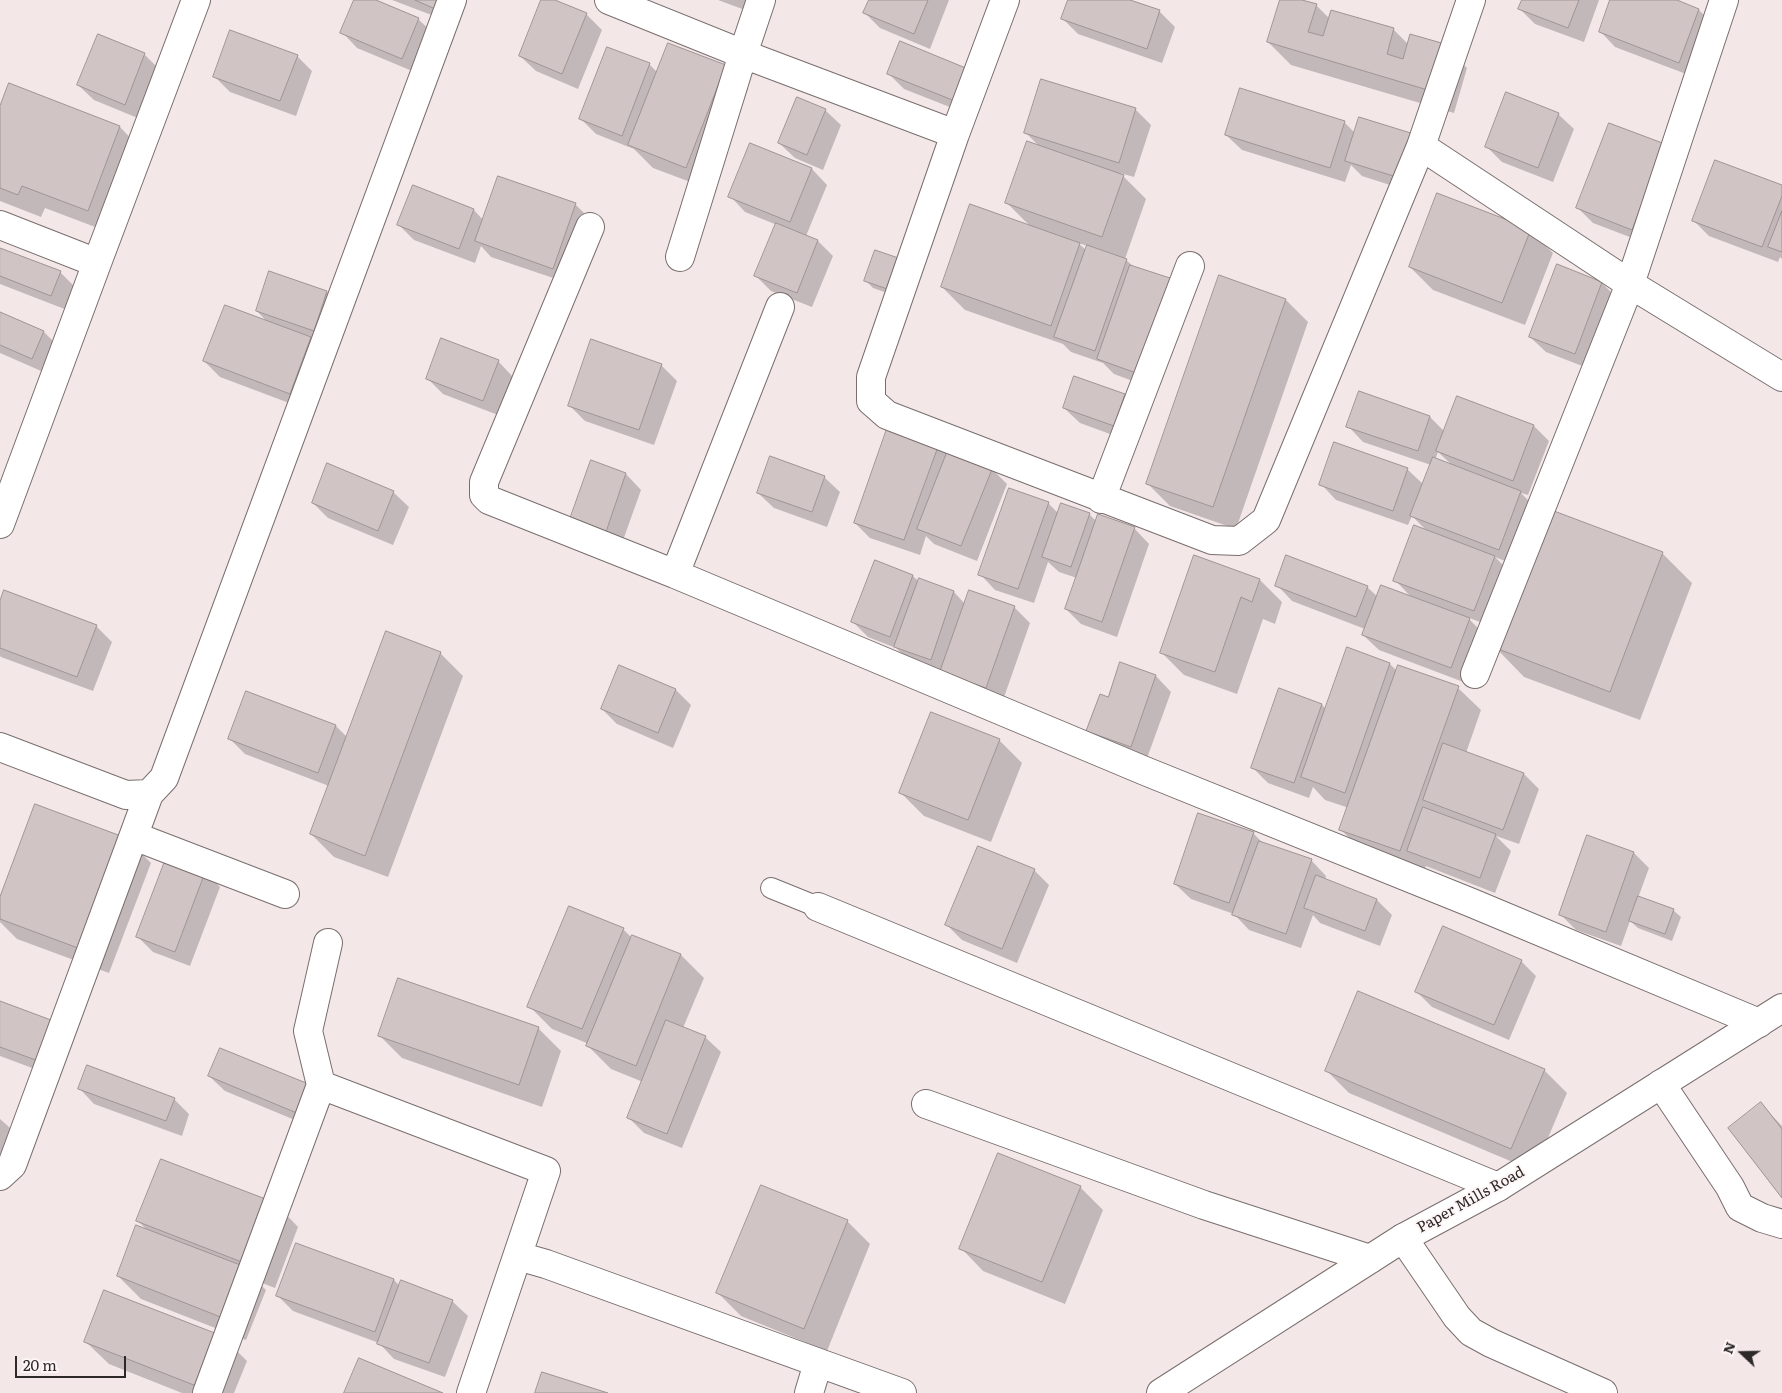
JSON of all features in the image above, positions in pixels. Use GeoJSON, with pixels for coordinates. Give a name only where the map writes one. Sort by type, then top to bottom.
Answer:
{"type":"FeatureCollection","features":[{"type":"Feature","properties":{"kind":"street"},"geometry":{"type":"LineString","coordinates":[[0,524],[7,485],[97,263],[196,0]]}},
{"type":"Feature","properties":{"kind":"street"},"geometry":{"type":"LineString","coordinates":[[0,1176],[12,1164],[149,794],[164,778],[452,0]]}},
{"type":"Feature","properties":{"kind":"street"},"geometry":{"type":"LineString","coordinates":[[609,0],[742,54],[955,134]]}},
{"type":"Feature","properties":{"kind":"street"},"geometry":{"type":"LineString","coordinates":[[680,257],[742,54],[761,0]]}},
{"type":"Feature","properties":{"kind":"street"},"geometry":{"type":"LineString","coordinates":[[1005,0],[955,134],[871,378],[871,401],[886,415],[1101,499],[1212,540],[1238,541],[1266,520],[1421,146],[1471,0]]}},
{"type":"Feature","properties":{"kind":"street"},"geometry":{"type":"LineString","coordinates":[[1475,674],[1630,284],[1724,0]]}},
{"type":"Feature","properties":{"kind":"street"},"geometry":{"type":"LineString","coordinates":[[1421,146],[1630,284],[1782,377]]}},
{"type":"Feature","properties":{"kind":"street"},"geometry":{"type":"LineString","coordinates":[[0,225],[97,263]]}},
{"type":"Feature","properties":{"kind":"street"},"geometry":{"type":"LineString","coordinates":[[590,227],[484,482],[484,495],[488,500],[675,574],[1144,771],[1463,899],[1759,1023]]}},
{"type":"Feature","properties":{"kind":"street"},"geometry":{"type":"LineString","coordinates":[[1101,499],[1190,266]]}},
{"type":"Feature","properties":{"kind":"street"},"geometry":{"type":"LineString","coordinates":[[675,574],[780,307]]}},
{"type":"Feature","properties":{"kind":"street"},"geometry":{"type":"LineString","coordinates":[[0,747],[126,795],[149,794]]}},
{"type":"Feature","properties":{"kind":"street"},"geometry":{"type":"LineString","coordinates":[[134,836],[285,894]]}},
{"type":"Feature","properties":{"kind":"street"},"geometry":{"type":"LineString","coordinates":[[818,907],[1498,1187]]}},
{"type":"Feature","properties":{"kind":"street"},"geometry":{"type":"LineString","coordinates":[[206,1393],[320,1085],[308,1032],[328,943]]}},
{"type":"Feature","properties":{"kind":"street","name":"Paper Mills Road"},"geometry":{"type":"LineString","coordinates":[[1162,1393],[1403,1238],[1498,1187],[1782,1008]]}},
{"type":"Feature","properties":{"kind":"street"},"geometry":{"type":"LineString","coordinates":[[1662,1084],[1730,1188],[1740,1207],[1762,1218],[1782,1224]]}},
{"type":"Feature","properties":{"kind":"street"},"geometry":{"type":"LineString","coordinates":[[320,1085],[546,1171],[471,1393]]}},
{"type":"Feature","properties":{"kind":"street"},"geometry":{"type":"LineString","coordinates":[[926,1104],[1204,1205],[1370,1259]]}},
{"type":"Feature","properties":{"kind":"street"},"geometry":{"type":"LineString","coordinates":[[1403,1238],[1457,1317],[1471,1332],[1491,1343],[1603,1393]]}},
{"type":"Feature","properties":{"kind":"street"},"geometry":{"type":"LineString","coordinates":[[518,1256],[546,1264],[902,1393]]}},
{"type":"Feature","properties":{"kind":"street"},"geometry":{"type":"LineString","coordinates":[[809,1393],[818,1363]]}},
{"type":"Feature","properties":{"kind":"lane"},"geometry":{"type":"LineString","coordinates":[[771,888],[818,907]]}},
{"type":"Feature","properties":{"kind":"building"},"geometry":{"type":"Polygon","coordinates":[[[354,0],[376,0],[419,18],[402,59],[340,33],[354,0]]]}},
{"type":"Feature","properties":{"kind":"building"},"geometry":{"type":"Polygon","coordinates":[[[415,0],[437,0],[434,8],[415,0]]]}},
{"type":"Feature","properties":{"kind":"building"},"geometry":{"type":"Polygon","coordinates":[[[541,0],[555,0],[587,13],[562,74],[519,56],[541,0]]]}},
{"type":"Feature","properties":{"kind":"building"},"geometry":{"type":"Polygon","coordinates":[[[869,0],[928,0],[914,34],[863,13],[869,0]]]}},
{"type":"Feature","properties":{"kind":"building"},"geometry":{"type":"Polygon","coordinates":[[[1068,0],[1130,0],[1160,10],[1147,49],[1061,19],[1068,0]]]}},
{"type":"Feature","properties":{"kind":"building"},"geometry":{"type":"Polygon","coordinates":[[[1280,0],[1302,0],[1317,4],[1308,32],[1323,36],[1331,10],[1394,28],[1387,54],[1403,59],[1410,34],[1445,44],[1431,91],[1267,42],[1280,0]]]}},
{"type":"Feature","properties":{"kind":"building"},"geometry":{"type":"Polygon","coordinates":[[[1522,0],[1579,0],[1568,28],[1518,9],[1522,0]]]}},
{"type":"Feature","properties":{"kind":"building"},"geometry":{"type":"Polygon","coordinates":[[[1610,0],[1677,0],[1699,9],[1679,63],[1599,32],[1610,0]]]}},
{"type":"Feature","properties":{"kind":"building"},"geometry":{"type":"Polygon","coordinates":[[[230,30],[298,55],[280,101],[213,77],[230,30]]]}},
{"type":"Feature","properties":{"kind":"building"},"geometry":{"type":"Polygon","coordinates":[[[98,34],[145,53],[125,105],[77,85],[98,34]]]}},
{"type":"Feature","properties":{"kind":"building"},"geometry":{"type":"Polygon","coordinates":[[[900,41],[973,71],[960,103],[887,74],[900,41]]]}},
{"type":"Feature","properties":{"kind":"building"},"geometry":{"type":"Polygon","coordinates":[[[668,43],[726,65],[686,168],[628,145],[668,43]]]}},
{"type":"Feature","properties":{"kind":"building"},"geometry":{"type":"Polygon","coordinates":[[[607,47],[650,63],[622,136],[579,119],[607,47]]]}},
{"type":"Feature","properties":{"kind":"building"},"geometry":{"type":"Polygon","coordinates":[[[1041,79],[1136,108],[1119,163],[1024,133],[1041,79]]]}},
{"type":"Feature","properties":{"kind":"building"},"geometry":{"type":"Polygon","coordinates":[[[9,83],[120,126],[88,211],[22,186],[18,195],[0,188],[0,106],[9,83]]]}},
{"type":"Feature","properties":{"kind":"building"},"geometry":{"type":"Polygon","coordinates":[[[1240,88],[1345,121],[1330,168],[1225,135],[1240,88]]]}},
{"type":"Feature","properties":{"kind":"building"},"geometry":{"type":"Polygon","coordinates":[[[1506,92],[1559,113],[1538,168],[1485,147],[1506,92]]]}},
{"type":"Feature","properties":{"kind":"building"},"geometry":{"type":"Polygon","coordinates":[[[797,97],[826,109],[807,155],[778,143],[797,97]]]}},
{"type":"Feature","properties":{"kind":"building"},"geometry":{"type":"Polygon","coordinates":[[[1359,117],[1414,134],[1400,178],[1345,161],[1359,117]]]}},
{"type":"Feature","properties":{"kind":"building"},"geometry":{"type":"Polygon","coordinates":[[[1609,123],[1665,144],[1632,230],[1576,208],[1609,123]]]}},
{"type":"Feature","properties":{"kind":"building"},"geometry":{"type":"Polygon","coordinates":[[[1027,141],[1124,175],[1102,237],[1005,203],[1027,141]]]}},
{"type":"Feature","properties":{"kind":"building"},"geometry":{"type":"Polygon","coordinates":[[[750,143],[812,168],[790,222],[728,197],[750,143]]]}},
{"type":"Feature","properties":{"kind":"building"},"geometry":{"type":"Polygon","coordinates":[[[1715,160],[1782,185],[1782,196],[1762,247],[1692,221],[1715,160]]]}},
{"type":"Feature","properties":{"kind":"building"},"geometry":{"type":"Polygon","coordinates":[[[498,176],[576,203],[553,269],[475,241],[498,176]]]}},
{"type":"Feature","properties":{"kind":"building"},"geometry":{"type":"Polygon","coordinates":[[[413,185],[474,209],[459,249],[397,225],[413,185]]]}},
{"type":"Feature","properties":{"kind":"building"},"geometry":{"type":"Polygon","coordinates":[[[1437,193],[1531,229],[1502,303],[1409,267],[1437,193]]]}},
{"type":"Feature","properties":{"kind":"building"},"geometry":{"type":"Polygon","coordinates":[[[970,204],[1080,243],[1051,326],[941,287],[970,204]]]}},
{"type":"Feature","properties":{"kind":"building"},"geometry":{"type":"Polygon","coordinates":[[[1782,211],[1782,252],[1768,247],[1782,211]]]}},
{"type":"Feature","properties":{"kind":"building"},"geometry":{"type":"Polygon","coordinates":[[[776,223],[818,240],[797,293],[754,276],[776,223]]]}},
{"type":"Feature","properties":{"kind":"building"},"geometry":{"type":"Polygon","coordinates":[[[1087,245],[1127,259],[1095,351],[1054,337],[1087,245]]]}},
{"type":"Feature","properties":{"kind":"building"},"geometry":{"type":"Polygon","coordinates":[[[0,248],[61,271],[51,296],[0,276],[0,248]]]}},
{"type":"Feature","properties":{"kind":"building"},"geometry":{"type":"Polygon","coordinates":[[[875,250],[910,262],[899,293],[864,281],[875,250]]]}},
{"type":"Feature","properties":{"kind":"building"},"geometry":{"type":"Polygon","coordinates":[[[1557,264],[1602,282],[1575,354],[1529,337],[1557,264]]]}},
{"type":"Feature","properties":{"kind":"building"},"geometry":{"type":"Polygon","coordinates":[[[1130,265],[1173,279],[1139,374],[1097,359],[1130,265]]]}},
{"type":"Feature","properties":{"kind":"building"},"geometry":{"type":"Polygon","coordinates":[[[269,271],[327,291],[314,331],[256,311],[269,271]]]}},
{"type":"Feature","properties":{"kind":"building"},"geometry":{"type":"Polygon","coordinates":[[[1219,275],[1286,299],[1213,507],[1146,484],[1219,275]]]}},
{"type":"Feature","properties":{"kind":"building"},"geometry":{"type":"Polygon","coordinates":[[[225,305],[311,337],[290,394],[203,361],[225,305]]]}},
{"type":"Feature","properties":{"kind":"building"},"geometry":{"type":"Polygon","coordinates":[[[0,312],[44,331],[32,359],[0,345],[0,312]]]}},
{"type":"Feature","properties":{"kind":"building"},"geometry":{"type":"Polygon","coordinates":[[[441,338],[499,360],[483,401],[426,379],[441,338]]]}},
{"type":"Feature","properties":{"kind":"building"},"geometry":{"type":"Polygon","coordinates":[[[591,339],[662,364],[639,430],[568,406],[591,339]]]}},
{"type":"Feature","properties":{"kind":"building"},"geometry":{"type":"Polygon","coordinates":[[[1074,376],[1125,394],[1114,426],[1063,408],[1074,376]]]}},
{"type":"Feature","properties":{"kind":"building"},"geometry":{"type":"Polygon","coordinates":[[[1359,391],[1430,416],[1418,451],[1346,427],[1359,391]]]}},
{"type":"Feature","properties":{"kind":"building"},"geometry":{"type":"Polygon","coordinates":[[[1457,396],[1534,425],[1513,481],[1436,451],[1457,396]]]}},
{"type":"Feature","properties":{"kind":"building"},"geometry":{"type":"Polygon","coordinates":[[[888,426],[939,444],[904,540],[854,523],[888,426]]]}},
{"type":"Feature","properties":{"kind":"building"},"geometry":{"type":"Polygon","coordinates":[[[1334,442],[1408,468],[1393,511],[1319,485],[1334,442]]]}},
{"type":"Feature","properties":{"kind":"building"},"geometry":{"type":"Polygon","coordinates":[[[948,450],[993,467],[961,546],[917,529],[948,450]]]}},
{"type":"Feature","properties":{"kind":"building"},"geometry":{"type":"Polygon","coordinates":[[[770,456],[825,476],[812,512],[757,493],[770,456]]]}},
{"type":"Feature","properties":{"kind":"building"},"geometry":{"type":"Polygon","coordinates":[[[1433,457],[1521,491],[1499,550],[1410,516],[1433,457]]]}},
{"type":"Feature","properties":{"kind":"building"},"geometry":{"type":"Polygon","coordinates":[[[591,460],[626,473],[606,532],[570,519],[591,460]]]}},
{"type":"Feature","properties":{"kind":"building"},"geometry":{"type":"Polygon","coordinates":[[[327,463],[394,491],[378,531],[312,503],[327,463]]]}},
{"type":"Feature","properties":{"kind":"building"},"geometry":{"type":"Polygon","coordinates":[[[1009,488],[1049,502],[1018,589],[978,575],[1009,488]]]}},
{"type":"Feature","properties":{"kind":"building"},"geometry":{"type":"Polygon","coordinates":[[[1061,503],[1090,513],[1071,567],[1042,557],[1061,503]]]}},
{"type":"Feature","properties":{"kind":"building"},"geometry":{"type":"Polygon","coordinates":[[[1546,508],[1663,552],[1610,692],[1493,647],[1546,508]]]}},
{"type":"Feature","properties":{"kind":"building"},"geometry":{"type":"Polygon","coordinates":[[[1098,514],[1135,527],[1102,622],[1065,609],[1098,514]]]}},
{"type":"Feature","properties":{"kind":"building"},"geometry":{"type":"Polygon","coordinates":[[[1414,525],[1495,556],[1474,611],[1393,581],[1414,525]]]}},
{"type":"Feature","properties":{"kind":"building"},"geometry":{"type":"Polygon","coordinates":[[[1194,555],[1260,579],[1252,602],[1241,597],[1215,672],[1160,653],[1194,555]]]}},
{"type":"Feature","properties":{"kind":"building"},"geometry":{"type":"Polygon","coordinates":[[[1286,555],[1368,586],[1356,617],[1275,586],[1286,555]]]}},
{"type":"Feature","properties":{"kind":"building"},"geometry":{"type":"Polygon","coordinates":[[[875,560],[913,575],[890,637],[851,622],[875,560]]]}},
{"type":"Feature","properties":{"kind":"building"},"geometry":{"type":"Polygon","coordinates":[[[919,578],[954,591],[931,660],[894,647],[919,578]]]}},
{"type":"Feature","properties":{"kind":"building"},"geometry":{"type":"Polygon","coordinates":[[[1381,585],[1470,618],[1451,668],[1362,635],[1381,585]]]}},
{"type":"Feature","properties":{"kind":"building"},"geometry":{"type":"Polygon","coordinates":[[[4,590],[97,625],[77,677],[0,648],[0,601],[4,590]]]}},
{"type":"Feature","properties":{"kind":"building"},"geometry":{"type":"Polygon","coordinates":[[[969,590],[1015,606],[986,688],[940,672],[969,590]]]}},
{"type":"Feature","properties":{"kind":"building"},"geometry":{"type":"Polygon","coordinates":[[[386,631],[441,652],[365,856],[310,834],[386,631]]]}},
{"type":"Feature","properties":{"kind":"building"},"geometry":{"type":"Polygon","coordinates":[[[1347,647],[1390,663],[1345,793],[1301,777],[1347,647]]]}},
{"type":"Feature","properties":{"kind":"building"},"geometry":{"type":"Polygon","coordinates":[[[1120,662],[1156,675],[1131,747],[1086,731],[1100,694],[1108,697],[1120,662]]]}},
{"type":"Feature","properties":{"kind":"building"},"geometry":{"type":"Polygon","coordinates":[[[619,665],[676,689],[658,733],[601,709],[619,665]]]}},
{"type":"Feature","properties":{"kind":"building"},"geometry":{"type":"Polygon","coordinates":[[[1398,665],[1459,686],[1400,851],[1339,830],[1398,665]]]}},
{"type":"Feature","properties":{"kind":"building"},"geometry":{"type":"Polygon","coordinates":[[[1279,688],[1322,704],[1294,783],[1251,768],[1279,688]]]}},
{"type":"Feature","properties":{"kind":"building"},"geometry":{"type":"Polygon","coordinates":[[[246,691],[336,725],[318,773],[228,739],[246,691]]]}},
{"type":"Feature","properties":{"kind":"building"},"geometry":{"type":"Polygon","coordinates":[[[931,712],[1000,739],[968,820],[899,793],[931,712]]]}},
{"type":"Feature","properties":{"kind":"building"},"geometry":{"type":"Polygon","coordinates":[[[1443,743],[1524,773],[1503,830],[1423,800],[1443,743]]]}},
{"type":"Feature","properties":{"kind":"building"},"geometry":{"type":"Polygon","coordinates":[[[35,804],[129,839],[86,951],[0,919],[0,897],[35,804]]]}},
{"type":"Feature","properties":{"kind":"building"},"geometry":{"type":"Polygon","coordinates":[[[1423,807],[1496,834],[1480,878],[1407,851],[1423,807]]]}},
{"type":"Feature","properties":{"kind":"building"},"geometry":{"type":"Polygon","coordinates":[[[1198,813],[1254,832],[1229,903],[1174,884],[1198,813]]]}},
{"type":"Feature","properties":{"kind":"building"},"geometry":{"type":"Polygon","coordinates":[[[1587,835],[1634,852],[1606,932],[1559,915],[1587,835]]]}},
{"type":"Feature","properties":{"kind":"building"},"geometry":{"type":"Polygon","coordinates":[[[1259,841],[1312,859],[1286,934],[1232,915],[1259,841]]]}},
{"type":"Feature","properties":{"kind":"building"},"geometry":{"type":"Polygon","coordinates":[[[978,846],[1035,869],[1002,949],[945,925],[978,846]]]}},
{"type":"Feature","properties":{"kind":"building"},"geometry":{"type":"Polygon","coordinates":[[[167,856],[206,870],[175,952],[136,937],[167,856]]]}},
{"type":"Feature","properties":{"kind":"building"},"geometry":{"type":"Polygon","coordinates":[[[1316,875],[1377,899],[1365,931],[1304,908],[1316,875]]]}},
{"type":"Feature","properties":{"kind":"building"},"geometry":{"type":"Polygon","coordinates":[[[1638,896],[1674,909],[1665,934],[1629,921],[1638,896]]]}},
{"type":"Feature","properties":{"kind":"building"},"geometry":{"type":"Polygon","coordinates":[[[569,906],[624,928],[582,1029],[527,1007],[569,906]]]}},
{"type":"Feature","properties":{"kind":"building"},"geometry":{"type":"Polygon","coordinates":[[[1443,926],[1522,960],[1494,1025],[1415,992],[1443,926]]]}},
{"type":"Feature","properties":{"kind":"building"},"geometry":{"type":"Polygon","coordinates":[[[632,935],[681,954],[636,1066],[586,1046],[632,935]]]}},
{"type":"Feature","properties":{"kind":"building"},"geometry":{"type":"Polygon","coordinates":[[[398,978],[539,1027],[519,1085],[378,1036],[398,978]]]}},
{"type":"Feature","properties":{"kind":"building"},"geometry":{"type":"Polygon","coordinates":[[[1358,991],[1545,1069],[1511,1149],[1325,1071],[1358,991]]]}},
{"type":"Feature","properties":{"kind":"building"},"geometry":{"type":"Polygon","coordinates":[[[0,1001],[59,1023],[44,1063],[0,1047],[0,1001]]]}},
{"type":"Feature","properties":{"kind":"building"},"geometry":{"type":"Polygon","coordinates":[[[666,1020],[706,1036],[667,1134],[627,1118],[666,1020]]]}},
{"type":"Feature","properties":{"kind":"building"},"geometry":{"type":"Polygon","coordinates":[[[220,1048],[316,1087],[304,1116],[208,1076],[220,1048]]]}},
{"type":"Feature","properties":{"kind":"building"},"geometry":{"type":"Polygon","coordinates":[[[87,1065],[175,1098],[166,1121],[78,1089],[87,1065]]]}},
{"type":"Feature","properties":{"kind":"building"},"geometry":{"type":"Polygon","coordinates":[[[1761,1102],[1782,1129],[1782,1198],[1728,1128],[1761,1102]]]}},
{"type":"Feature","properties":{"kind":"building"},"geometry":{"type":"Polygon","coordinates":[[[998,1153],[1081,1186],[1042,1282],[959,1249],[998,1153]]]}},
{"type":"Feature","properties":{"kind":"building"},"geometry":{"type":"Polygon","coordinates":[[[161,1159],[276,1203],[252,1266],[136,1221],[161,1159]]]}},
{"type":"Feature","properties":{"kind":"building"},"geometry":{"type":"Polygon","coordinates":[[[761,1185],[848,1220],[804,1329],[716,1293],[761,1185]]]}},
{"type":"Feature","properties":{"kind":"building"},"geometry":{"type":"Polygon","coordinates":[[[136,1225],[243,1266],[223,1318],[117,1276],[136,1225]]]}},
{"type":"Feature","properties":{"kind":"building"},"geometry":{"type":"Polygon","coordinates":[[[296,1243],[394,1279],[375,1332],[276,1296],[296,1243]]]}},
{"type":"Feature","properties":{"kind":"building"},"geometry":{"type":"Polygon","coordinates":[[[401,1280],[453,1300],[429,1363],[377,1344],[401,1280]]]}},
{"type":"Feature","properties":{"kind":"building"},"geometry":{"type":"Polygon","coordinates":[[[104,1290],[225,1337],[204,1389],[84,1342],[104,1290]]]}},
{"type":"Feature","properties":{"kind":"building"},"geometry":{"type":"Polygon","coordinates":[[[359,1358],[443,1393],[344,1393],[359,1358]]]}},
{"type":"Feature","properties":{"kind":"building"},"geometry":{"type":"Polygon","coordinates":[[[542,1372],[608,1393],[535,1393],[542,1372]]]}}]}
